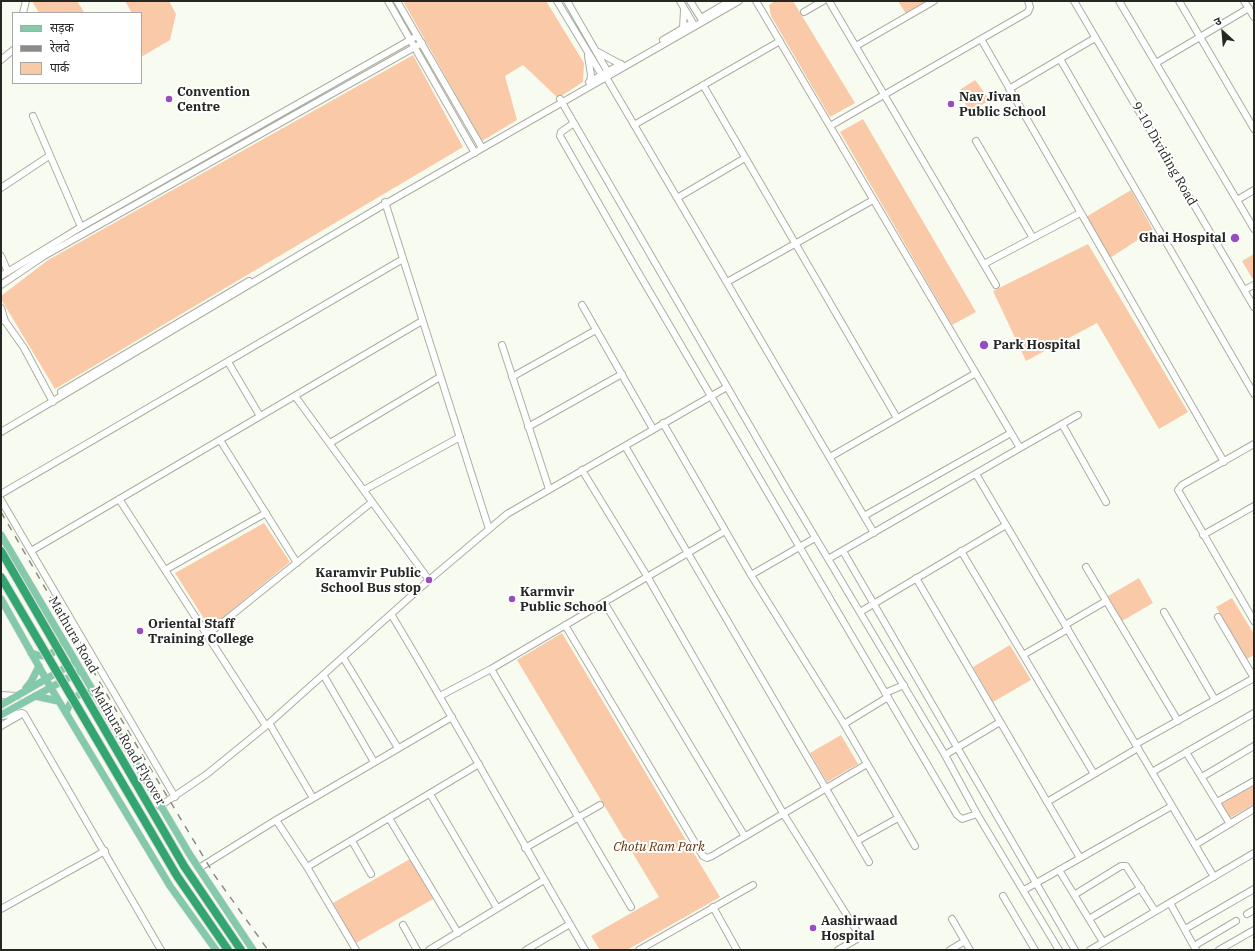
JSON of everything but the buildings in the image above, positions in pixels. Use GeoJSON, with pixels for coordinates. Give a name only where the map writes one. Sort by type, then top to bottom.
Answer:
{"type":"FeatureCollection","features":[{"type":"Feature","properties":{"kind":"highway","name":"Mathura Road Flyover"},"geometry":{"type":"LineString","coordinates":[[1,551],[184,866],[241,950]]}},
{"type":"Feature","properties":{"kind":"highway","name":"Mathura Road Flyover"},"geometry":{"type":"LineString","coordinates":[[1,577],[177,876],[228,950]]}},
{"type":"Feature","properties":{"kind":"main road","name":"Mathura Road"},"geometry":{"type":"LineString","coordinates":[[1,535],[160,806],[198,868],[253,950]]}},
{"type":"Feature","properties":{"kind":"main road"},"geometry":{"type":"LineString","coordinates":[[1,599],[58,701],[170,886],[216,950]]}},
{"type":"Feature","properties":{"kind":"main road"},"geometry":{"type":"LineString","coordinates":[[31,653],[40,657],[48,656],[55,652],[59,645],[59,635]]}},
{"type":"Feature","properties":{"kind":"main road"},"geometry":{"type":"LineString","coordinates":[[1,705],[75,662]]}},
{"type":"Feature","properties":{"kind":"main road"},"geometry":{"type":"LineString","coordinates":[[17,696],[32,682],[39,666]]}},
{"type":"Feature","properties":{"kind":"main road"},"geometry":{"type":"LineString","coordinates":[[1,715],[81,671]]}},
{"type":"Feature","properties":{"kind":"main road"},"geometry":{"type":"LineString","coordinates":[[66,712],[74,697],[87,692],[95,696]]}},
{"type":"Feature","properties":{"kind":"main road"},"geometry":{"type":"LineString","coordinates":[[36,696],[58,701]]}},
{"type":"Feature","properties":{"kind":"street"},"geometry":{"type":"LineString","coordinates":[[23,12],[26,1]]}},
{"type":"Feature","properties":{"kind":"street"},"geometry":{"type":"LineString","coordinates":[[388,1],[474,151]]}},
{"type":"Feature","properties":{"kind":"street"},"geometry":{"type":"LineString","coordinates":[[397,1],[481,147]]}},
{"type":"Feature","properties":{"kind":"street"},"geometry":{"type":"LineString","coordinates":[[557,1],[585,48],[606,75]]}},
{"type":"Feature","properties":{"kind":"street"},"geometry":{"type":"LineString","coordinates":[[566,1],[593,46],[606,75],[634,124],[874,533]]}},
{"type":"Feature","properties":{"kind":"street"},"geometry":{"type":"LineString","coordinates":[[680,1],[694,24]]}},
{"type":"Feature","properties":{"kind":"street"},"geometry":{"type":"LineString","coordinates":[[702,20],[709,13],[730,1]]}},
{"type":"Feature","properties":{"kind":"street"},"geometry":{"type":"LineString","coordinates":[[1,432],[52,400],[385,202],[694,24],[738,1]]}},
{"type":"Feature","properties":{"kind":"street"},"geometry":{"type":"LineString","coordinates":[[756,1],[1020,448]]}},
{"type":"Feature","properties":{"kind":"street"},"geometry":{"type":"LineString","coordinates":[[804,12],[824,1]]}},
{"type":"Feature","properties":{"kind":"street"},"geometry":{"type":"LineString","coordinates":[[829,1],[996,285]]}},
{"type":"Feature","properties":{"kind":"street"},"geometry":{"type":"LineString","coordinates":[[856,46],[934,1]]}},
{"type":"Feature","properties":{"kind":"street"},"geometry":{"type":"LineString","coordinates":[[830,126],[885,96],[1028,12],[1030,7],[1028,1]]}},
{"type":"Feature","properties":{"kind":"street","name":"9-10 Dividing Road"},"geometry":{"type":"LineString","coordinates":[[1074,1],[1254,307]]}},
{"type":"Feature","properties":{"kind":"street"},"geometry":{"type":"LineString","coordinates":[[1120,1],[1254,229]]}},
{"type":"Feature","properties":{"kind":"street"},"geometry":{"type":"LineString","coordinates":[[1179,1],[1254,129]]}},
{"type":"Feature","properties":{"kind":"street"},"geometry":{"type":"LineString","coordinates":[[1244,1],[1254,17]]}},
{"type":"Feature","properties":{"kind":"street"},"geometry":{"type":"LineString","coordinates":[[692,3],[709,13]]}},
{"type":"Feature","properties":{"kind":"street"},"geometry":{"type":"LineString","coordinates":[[692,3],[702,20]]}},
{"type":"Feature","properties":{"kind":"street"},"geometry":{"type":"LineString","coordinates":[[1156,63],[1249,8]]}},
{"type":"Feature","properties":{"kind":"street"},"geometry":{"type":"LineString","coordinates":[[683,28],[684,9]]}},
{"type":"Feature","properties":{"kind":"street"},"geometry":{"type":"LineString","coordinates":[[561,101],[590,82],[606,75],[620,64],[683,28],[694,24]]}},
{"type":"Feature","properties":{"kind":"street"},"geometry":{"type":"LineString","coordinates":[[1,276],[80,227],[418,36]]}},
{"type":"Feature","properties":{"kind":"street"},"geometry":{"type":"LineString","coordinates":[[1009,89],[1096,38]]}},
{"type":"Feature","properties":{"kind":"street"},"geometry":{"type":"LineString","coordinates":[[981,39],[1224,462]]}},
{"type":"Feature","properties":{"kind":"street"},"geometry":{"type":"LineString","coordinates":[[634,124],[780,41]]}},
{"type":"Feature","properties":{"kind":"street"},"geometry":{"type":"LineString","coordinates":[[1,285],[44,256],[422,43]]}},
{"type":"Feature","properties":{"kind":"street"},"geometry":{"type":"LineString","coordinates":[[593,46],[602,55],[620,64]]}},
{"type":"Feature","properties":{"kind":"street"},"geometry":{"type":"LineString","coordinates":[[585,48],[590,62],[590,82]]}},
{"type":"Feature","properties":{"kind":"street"},"geometry":{"type":"LineString","coordinates":[[1,60],[12,51]]}},
{"type":"Feature","properties":{"kind":"street"},"geometry":{"type":"LineString","coordinates":[[1060,59],[1254,394]]}},
{"type":"Feature","properties":{"kind":"street"},"geometry":{"type":"LineString","coordinates":[[703,85],[897,418]]}},
{"type":"Feature","properties":{"kind":"street"},"geometry":{"type":"LineString","coordinates":[[561,101],[727,387],[945,755],[977,814],[1060,950]]}},
{"type":"Feature","properties":{"kind":"street"},"geometry":{"type":"LineString","coordinates":[[33,116],[80,227]]}},
{"type":"Feature","properties":{"kind":"street"},"geometry":{"type":"LineString","coordinates":[[574,124],[561,132],[560,136],[711,396],[957,815],[965,818],[977,814]]}},
{"type":"Feature","properties":{"kind":"street"},"geometry":{"type":"LineString","coordinates":[[976,141],[1033,238]]}},
{"type":"Feature","properties":{"kind":"street"},"geometry":{"type":"LineString","coordinates":[[1,188],[49,156]]}},
{"type":"Feature","properties":{"kind":"street"},"geometry":{"type":"LineString","coordinates":[[677,198],[745,158]]}},
{"type":"Feature","properties":{"kind":"street"},"geometry":{"type":"LineString","coordinates":[[1237,200],[1254,190]]}},
{"type":"Feature","properties":{"kind":"street"},"geometry":{"type":"LineString","coordinates":[[727,282],[874,200]]}},
{"type":"Feature","properties":{"kind":"street"},"geometry":{"type":"LineString","coordinates":[[385,202],[489,529]]}},
{"type":"Feature","properties":{"kind":"street"},"geometry":{"type":"LineString","coordinates":[[984,264],[1080,213]]}},
{"type":"Feature","properties":{"kind":"street"},"geometry":{"type":"LineString","coordinates":[[1,256],[8,272]]}},
{"type":"Feature","properties":{"kind":"street"},"geometry":{"type":"LineString","coordinates":[[1,494],[403,259]]}},
{"type":"Feature","properties":{"kind":"street"},"geometry":{"type":"LineString","coordinates":[[1244,290],[1254,285]]}},
{"type":"Feature","properties":{"kind":"street"},"geometry":{"type":"LineString","coordinates":[[582,305],[653,429]]}},
{"type":"Feature","properties":{"kind":"street"},"geometry":{"type":"LineString","coordinates":[[1,308],[3,321],[24,348],[52,400]]}},
{"type":"Feature","properties":{"kind":"street"},"geometry":{"type":"LineString","coordinates":[[31,551],[422,321]]}},
{"type":"Feature","properties":{"kind":"street"},"geometry":{"type":"LineString","coordinates":[[512,377],[596,330]]}},
{"type":"Feature","properties":{"kind":"street"},"geometry":{"type":"LineString","coordinates":[[502,345],[549,489]]}},
{"type":"Feature","properties":{"kind":"street"},"geometry":{"type":"LineString","coordinates":[[228,362],[260,416]]}},
{"type":"Feature","properties":{"kind":"street"},"geometry":{"type":"LineString","coordinates":[[830,457],[976,373]]}},
{"type":"Feature","properties":{"kind":"street"},"geometry":{"type":"LineString","coordinates":[[528,427],[622,374]]}},
{"type":"Feature","properties":{"kind":"street"},"geometry":{"type":"LineString","coordinates":[[330,443],[440,377]]}},
{"type":"Feature","properties":{"kind":"street"},"geometry":{"type":"LineString","coordinates":[[160,806],[207,774],[268,724],[344,659],[429,580],[516,508],[727,387]]}},
{"type":"Feature","properties":{"kind":"street"},"geometry":{"type":"LineString","coordinates":[[295,396],[429,580]]}},
{"type":"Feature","properties":{"kind":"street"},"geometry":{"type":"LineString","coordinates":[[1,428],[52,400]]}},
{"type":"Feature","properties":{"kind":"street"},"geometry":{"type":"LineString","coordinates":[[828,559],[1078,415]]}},
{"type":"Feature","properties":{"kind":"street"},"geometry":{"type":"LineString","coordinates":[[663,423],[751,575],[844,724],[914,846]]}},
{"type":"Feature","properties":{"kind":"street"},"geometry":{"type":"LineString","coordinates":[[1062,424],[1106,502]]}},
{"type":"Feature","properties":{"kind":"street"},"geometry":{"type":"LineString","coordinates":[[864,516],[1011,433]]}},
{"type":"Feature","properties":{"kind":"street"},"geometry":{"type":"LineString","coordinates":[[364,490],[460,437]]}},
{"type":"Feature","properties":{"kind":"street"},"geometry":{"type":"LineString","coordinates":[[220,440],[297,563]]}},
{"type":"Feature","properties":{"kind":"street"},"geometry":{"type":"LineString","coordinates":[[1254,444],[1182,485],[1178,490],[1254,620]]}},
{"type":"Feature","properties":{"kind":"street"},"geometry":{"type":"LineString","coordinates":[[625,446],[869,862]]}},
{"type":"Feature","properties":{"kind":"street"},"geometry":{"type":"LineString","coordinates":[[582,470],[647,576],[783,813],[858,933],[857,938],[838,950]]}},
{"type":"Feature","properties":{"kind":"street"},"geometry":{"type":"LineString","coordinates":[[976,474],[1214,877]]}},
{"type":"Feature","properties":{"kind":"street"},"geometry":{"type":"LineString","coordinates":[[119,499],[164,570],[268,724],[313,798]]}},
{"type":"Feature","properties":{"kind":"street"},"geometry":{"type":"LineString","coordinates":[[1,500],[175,797]]}},
{"type":"Feature","properties":{"kind":"street"},"geometry":{"type":"LineString","coordinates":[[208,635],[372,502]]}},
{"type":"Feature","properties":{"kind":"street"},"geometry":{"type":"LineString","coordinates":[[1203,535],[1254,506]]}},
{"type":"Feature","properties":{"kind":"street"},"geometry":{"type":"LineString","coordinates":[[164,570],[266,514]]}},
{"type":"Feature","properties":{"kind":"street"},"geometry":{"type":"LineString","coordinates":[[860,612],[1006,525]]}},
{"type":"Feature","properties":{"kind":"street"},"geometry":{"type":"LineString","coordinates":[[440,696],[491,669],[725,531]]}},
{"type":"Feature","properties":{"kind":"street"},"geometry":{"type":"LineString","coordinates":[[751,575],[816,538]]}},
{"type":"Feature","properties":{"kind":"street"},"geometry":{"type":"LineString","coordinates":[[843,551],[1075,950]]}},
{"type":"Feature","properties":{"kind":"street"},"geometry":{"type":"LineString","coordinates":[[961,552],[1094,774]]}},
{"type":"Feature","properties":{"kind":"street"},"geometry":{"type":"LineString","coordinates":[[1086,567],[1178,721]]}},
{"type":"Feature","properties":{"kind":"street"},"geometry":{"type":"LineString","coordinates":[[916,578],[1080,858]]}},
{"type":"Feature","properties":{"kind":"street"},"geometry":{"type":"LineString","coordinates":[[1023,656],[1106,601]]}},
{"type":"Feature","properties":{"kind":"street"},"geometry":{"type":"LineString","coordinates":[[604,602],[744,835]]}},
{"type":"Feature","properties":{"kind":"street"},"geometry":{"type":"LineString","coordinates":[[1164,612],[1215,700]]}},
{"type":"Feature","properties":{"kind":"street"},"geometry":{"type":"LineString","coordinates":[[391,614],[440,696],[525,848],[585,950]]}},
{"type":"Feature","properties":{"kind":"street"},"geometry":{"type":"LineString","coordinates":[[1047,802],[1178,721],[1254,678],[1218,617]]}},
{"type":"Feature","properties":{"kind":"street"},"geometry":{"type":"LineString","coordinates":[[565,625],[702,854],[707,858],[867,764]]}},
{"type":"Feature","properties":{"kind":"street"},"geometry":{"type":"LineString","coordinates":[[344,659],[398,748]]}},
{"type":"Feature","properties":{"kind":"street"},"geometry":{"type":"LineString","coordinates":[[491,669],[631,907]]}},
{"type":"Feature","properties":{"kind":"street"},"geometry":{"type":"LineString","coordinates":[[324,676],[374,762]]}},
{"type":"Feature","properties":{"kind":"street"},"geometry":{"type":"LineString","coordinates":[[844,724],[904,685]]}},
{"type":"Feature","properties":{"kind":"street"},"geometry":{"type":"LineString","coordinates":[[1,695],[17,696]]}},
{"type":"Feature","properties":{"kind":"street"},"geometry":{"type":"LineString","coordinates":[[1,715],[23,713]]}},
{"type":"Feature","properties":{"kind":"street"},"geometry":{"type":"LineString","coordinates":[[1,726],[23,713]]}},
{"type":"Feature","properties":{"kind":"street"},"geometry":{"type":"LineString","coordinates":[[23,713],[105,851],[161,950]]}},
{"type":"Feature","properties":{"kind":"street"},"geometry":{"type":"LineString","coordinates":[[1152,772],[1254,713]]}},
{"type":"Feature","properties":{"kind":"street"},"geometry":{"type":"LineString","coordinates":[[198,868],[313,798],[452,717]]}},
{"type":"Feature","properties":{"kind":"street"},"geometry":{"type":"LineString","coordinates":[[945,755],[1000,722]]}},
{"type":"Feature","properties":{"kind":"street"},"geometry":{"type":"LineString","coordinates":[[1202,777],[1254,746]]}},
{"type":"Feature","properties":{"kind":"street"},"geometry":{"type":"LineString","coordinates":[[1186,752],[1230,824]]}},
{"type":"Feature","properties":{"kind":"street"},"geometry":{"type":"LineString","coordinates":[[307,867],[479,764]]}},
{"type":"Feature","properties":{"kind":"street"},"geometry":{"type":"LineString","coordinates":[[1217,802],[1254,781]]}},
{"type":"Feature","properties":{"kind":"street"},"geometry":{"type":"LineString","coordinates":[[430,794],[497,908]]}},
{"type":"Feature","properties":{"kind":"street"},"geometry":{"type":"LineString","coordinates":[[525,848],[600,805]]}},
{"type":"Feature","properties":{"kind":"street"},"geometry":{"type":"LineString","coordinates":[[1024,890],[1172,806]]}},
{"type":"Feature","properties":{"kind":"street"},"geometry":{"type":"LineString","coordinates":[[1195,845],[1254,809]]}},
{"type":"Feature","properties":{"kind":"street"},"geometry":{"type":"LineString","coordinates":[[389,818],[458,933]]}},
{"type":"Feature","properties":{"kind":"street"},"geometry":{"type":"LineString","coordinates":[[857,841],[898,818]]}},
{"type":"Feature","properties":{"kind":"street"},"geometry":{"type":"LineString","coordinates":[[276,820],[307,867],[356,950]]}},
{"type":"Feature","properties":{"kind":"street"},"geometry":{"type":"LineString","coordinates":[[352,841],[371,874]]}},
{"type":"Feature","properties":{"kind":"street"},"geometry":{"type":"LineString","coordinates":[[1,909],[105,851]]}},
{"type":"Feature","properties":{"kind":"street"},"geometry":{"type":"LineString","coordinates":[[1090,950],[1254,853]]}},
{"type":"Feature","properties":{"kind":"street"},"geometry":{"type":"LineString","coordinates":[[1074,895],[1124,866],[1128,867],[1155,911]]}},
{"type":"Feature","properties":{"kind":"street"},"geometry":{"type":"LineString","coordinates":[[1059,870],[1103,942]]}},
{"type":"Feature","properties":{"kind":"street"},"geometry":{"type":"LineString","coordinates":[[429,950],[544,880]]}},
{"type":"Feature","properties":{"kind":"street"},"geometry":{"type":"LineString","coordinates":[[638,950],[753,885]]}},
{"type":"Feature","properties":{"kind":"street"},"geometry":{"type":"LineString","coordinates":[[1089,919],[1140,888]]}},
{"type":"Feature","properties":{"kind":"street"},"geometry":{"type":"LineString","coordinates":[[1184,929],[1254,889]]}},
{"type":"Feature","properties":{"kind":"street"},"geometry":{"type":"LineString","coordinates":[[1003,896],[1035,950]]}},
{"type":"Feature","properties":{"kind":"street"},"geometry":{"type":"LineString","coordinates":[[1170,903],[1195,948],[1236,921]]}},
{"type":"Feature","properties":{"kind":"street"},"geometry":{"type":"LineString","coordinates":[[713,908],[737,950]]}},
{"type":"Feature","properties":{"kind":"street"},"geometry":{"type":"LineString","coordinates":[[1247,914],[1254,910]]}},
{"type":"Feature","properties":{"kind":"street"},"geometry":{"type":"LineString","coordinates":[[952,919],[970,950]]}},
{"type":"Feature","properties":{"kind":"street"},"geometry":{"type":"LineString","coordinates":[[526,950],[570,924]]}},
{"type":"Feature","properties":{"kind":"street"},"geometry":{"type":"LineString","coordinates":[[403,925],[417,950]]}},
{"type":"Feature","properties":{"kind":"street"},"geometry":{"type":"LineString","coordinates":[[1219,950],[1254,930]]}},
{"type":"Feature","properties":{"kind":"street"},"geometry":{"type":"LineString","coordinates":[[950,950],[965,941]]}},
{"type":"Feature","properties":{"kind":"green space"},"geometry":{"type":"Polygon","coordinates":[[[32,1],[77,1],[84,12],[38,12],[32,1]]]}},
{"type":"Feature","properties":{"kind":"green space"},"geometry":{"type":"Polygon","coordinates":[[[125,1],[169,1],[176,14],[170,40],[142,56],[142,12],[131,12],[125,1]]]}},
{"type":"Feature","properties":{"kind":"green space"},"geometry":{"type":"Polygon","coordinates":[[[403,1],[546,1],[584,63],[583,82],[558,98],[523,65],[505,76],[517,120],[482,141],[403,1]]]}},
{"type":"Feature","properties":{"kind":"green space"},"geometry":{"type":"Polygon","coordinates":[[[775,1],[793,1],[855,103],[830,117],[771,16],[769,5],[775,1]]]}},
{"type":"Feature","properties":{"kind":"green space"},"geometry":{"type":"Polygon","coordinates":[[[898,1],[929,1],[906,14],[898,1]]]}},
{"type":"Feature","properties":{"kind":"green space"},"geometry":{"type":"Polygon","coordinates":[[[413,55],[463,147],[55,389],[1,299],[1,296],[48,260],[413,55]]]}},
{"type":"Feature","properties":{"kind":"green space"},"geometry":{"type":"Polygon","coordinates":[[[975,80],[990,100],[970,112],[958,91],[975,80]]]}},
{"type":"Feature","properties":{"kind":"green space"},"geometry":{"type":"Polygon","coordinates":[[[863,119],[976,312],[952,325],[840,132],[863,119]]]}},
{"type":"Feature","properties":{"kind":"green space"},"geometry":{"type":"Polygon","coordinates":[[[1131,190],[1153,230],[1110,258],[1086,217],[1131,190]]]}},
{"type":"Feature","properties":{"kind":"green space"},"geometry":{"type":"Polygon","coordinates":[[[1088,244],[1188,412],[1159,429],[1097,323],[1026,361],[993,291],[1088,244]]]}},
{"type":"Feature","properties":{"kind":"green space"},"geometry":{"type":"Polygon","coordinates":[[[1254,254],[1254,277],[1252,278],[1242,261],[1254,254]]]}},
{"type":"Feature","properties":{"kind":"green space"},"geometry":{"type":"Polygon","coordinates":[[[264,523],[290,562],[210,628],[175,573],[264,523]]]}},
{"type":"Feature","properties":{"kind":"green space"},"geometry":{"type":"Polygon","coordinates":[[[1139,578],[1153,603],[1122,621],[1108,596],[1139,578]]]}},
{"type":"Feature","properties":{"kind":"green space"},"geometry":{"type":"Polygon","coordinates":[[[1232,598],[1254,634],[1254,655],[1247,659],[1216,607],[1232,598]]]}},
{"type":"Feature","properties":{"kind":"green space","name":"Chotu Ram Park"},"geometry":{"type":"Polygon","coordinates":[[[562,633],[720,897],[627,950],[600,950],[591,936],[659,897],[517,660],[562,633]]]}},
{"type":"Feature","properties":{"kind":"green space"},"geometry":{"type":"Polygon","coordinates":[[[1010,645],[1031,680],[993,702],[973,667],[1010,645]]]}},
{"type":"Feature","properties":{"kind":"green space"},"geometry":{"type":"Polygon","coordinates":[[[841,735],[858,764],[827,782],[810,753],[841,735]]]}},
{"type":"Feature","properties":{"kind":"green space"},"geometry":{"type":"Polygon","coordinates":[[[1254,785],[1254,804],[1230,818],[1222,804],[1254,785]]]}},
{"type":"Feature","properties":{"kind":"green space"},"geometry":{"type":"Polygon","coordinates":[[[410,859],[433,899],[356,943],[333,903],[410,859]]]}},
{"type":"Feature","properties":{"kind":"railway"},"geometry":{"type":"LineString","coordinates":[[1,512],[131,736],[215,876],[268,950]]}},
{"type":"Feature","properties":{"kind":"place","name":"Convention Centre"},"geometry":{"type":"Point","coordinates":[169,99]}},
{"type":"Feature","properties":{"kind":"place","name":"Nav Jivan Public School"},"geometry":{"type":"Point","coordinates":[951,104]}},
{"type":"Feature","properties":{"kind":"place","name":"Ghai Hospital"},"geometry":{"type":"Point","coordinates":[1235,238]}},
{"type":"Feature","properties":{"kind":"place","name":"Park Hospital"},"geometry":{"type":"Point","coordinates":[984,345]}},
{"type":"Feature","properties":{"kind":"place","name":"Karamvir Public School Bus stop"},"geometry":{"type":"Point","coordinates":[429,580]}},
{"type":"Feature","properties":{"kind":"place","name":"Karmvir Public School"},"geometry":{"type":"Point","coordinates":[512,599]}},
{"type":"Feature","properties":{"kind":"place","name":"Oriental Staff Training College"},"geometry":{"type":"Point","coordinates":[140,631]}},
{"type":"Feature","properties":{"kind":"place","name":"Aashirwaad Hospital"},"geometry":{"type":"Point","coordinates":[813,928]}}]}
